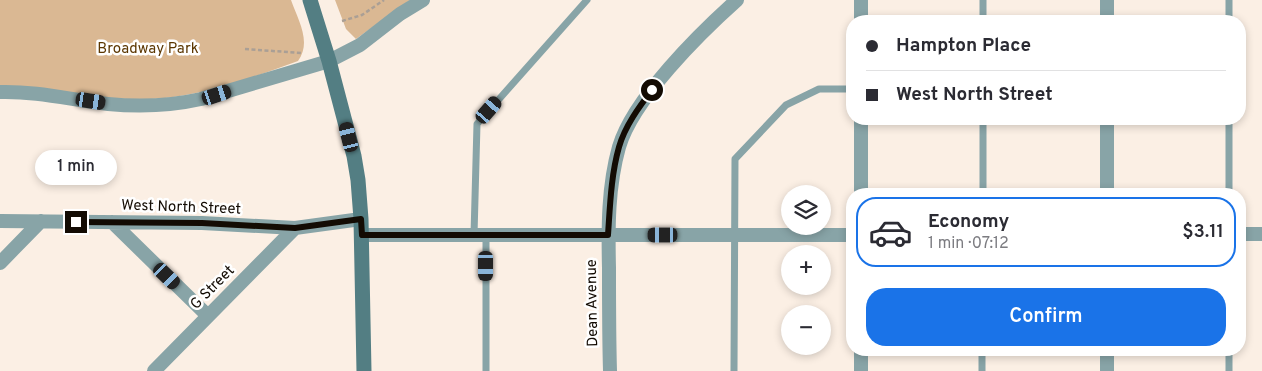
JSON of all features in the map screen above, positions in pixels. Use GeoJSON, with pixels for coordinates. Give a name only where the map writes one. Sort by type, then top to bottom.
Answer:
{"type":"FeatureCollection","features":[{"type":"Feature","properties":{"kind":"main road"},"geometry":{"type":"LineString","coordinates":[[310,0],[329,61],[354,156],[362,235],[364,371]]}},
{"type":"Feature","properties":{"kind":"street"},"geometry":{"type":"LineString","coordinates":[[0,92],[37,93],[108,104],[140,106],[185,103],[329,61],[360,45],[400,14],[424,0]]}},
{"type":"Feature","properties":{"kind":"street","name":"Dean Avenue"},"geometry":{"type":"LineString","coordinates":[[610,371],[608,235],[613,178],[619,146],[628,126],[641,105],[663,76],[712,22],[737,0]]}},
{"type":"Feature","properties":{"kind":"street"},"geometry":{"type":"LineString","coordinates":[[861,0],[861,15]]}},
{"type":"Feature","properties":{"kind":"street"},"geometry":{"type":"LineString","coordinates":[[1107,0],[1107,15]]}},
{"type":"Feature","properties":{"kind":"street"},"geometry":{"type":"LineString","coordinates":[[861,125],[861,188]]}},
{"type":"Feature","properties":{"kind":"street"},"geometry":{"type":"LineString","coordinates":[[1107,125],[1107,188]]}},
{"type":"Feature","properties":{"kind":"street","name":"West North Street"},"geometry":{"type":"LineString","coordinates":[[0,221],[202,223],[295,228],[361,219]]}},
{"type":"Feature","properties":{"kind":"street"},"geometry":{"type":"LineString","coordinates":[[0,264],[41,222]]}},
{"type":"Feature","properties":{"kind":"street"},"geometry":{"type":"LineString","coordinates":[[112,222],[208,316]]}},
{"type":"Feature","properties":{"kind":"street","name":"G Street"},"geometry":{"type":"LineString","coordinates":[[154,371],[295,228]]}},
{"type":"Feature","properties":{"kind":"street"},"geometry":{"type":"LineString","coordinates":[[1246,234],[1262,234]]}},
{"type":"Feature","properties":{"kind":"street"},"geometry":{"type":"LineString","coordinates":[[362,235],[846,235]]}},
{"type":"Feature","properties":{"kind":"street"},"geometry":{"type":"LineString","coordinates":[[861,356],[861,371]]}},
{"type":"Feature","properties":{"kind":"street"},"geometry":{"type":"LineString","coordinates":[[1107,356],[1107,371]]}},
{"type":"Feature","properties":{"kind":"lane"},"geometry":{"type":"LineString","coordinates":[[486,371],[477,124],[587,0]]}},
{"type":"Feature","properties":{"kind":"lane"},"geometry":{"type":"LineString","coordinates":[[983,0],[983,15]]}},
{"type":"Feature","properties":{"kind":"lane"},"geometry":{"type":"LineString","coordinates":[[1229,0],[1229,15]]}},
{"type":"Feature","properties":{"kind":"lane"},"geometry":{"type":"LineString","coordinates":[[734,371],[736,159],[786,105],[819,89],[846,89]]}},
{"type":"Feature","properties":{"kind":"lane"},"geometry":{"type":"LineString","coordinates":[[983,125],[983,188]]}},
{"type":"Feature","properties":{"kind":"lane"},"geometry":{"type":"LineString","coordinates":[[1229,125],[1229,188]]}},
{"type":"Feature","properties":{"kind":"lane"},"geometry":{"type":"LineString","coordinates":[[982,356],[982,371]]}},
{"type":"Feature","properties":{"kind":"lane"},"geometry":{"type":"LineString","coordinates":[[1229,356],[1229,371]]}},
{"type":"Feature","properties":{"kind":"path"},"geometry":{"type":"LineString","coordinates":[[342,21],[362,15],[384,0]]}},
{"type":"Feature","properties":{"kind":"path"},"geometry":{"type":"LineString","coordinates":[[245,49],[305,54]]}},
{"type":"Feature","properties":{"kind":"green space","name":"Broadway Park"},"geometry":{"type":"Polygon","coordinates":[[[0,0],[291,0],[300,23],[304,46],[298,61],[216,88],[182,96],[144,99],[103,98],[0,85],[0,0]]]}},
{"type":"Feature","properties":{"kind":"green space"},"geometry":{"type":"Polygon","coordinates":[[[335,0],[410,0],[356,39],[346,29],[335,0]]]}},
{"type":"Feature","properties":{"kind":"route"},"geometry":{"type":"LineString","coordinates":[[76,222],[202,223],[295,228],[361,219],[362,235],[608,235],[613,178],[619,146],[628,126],[652,90]]}}]}
